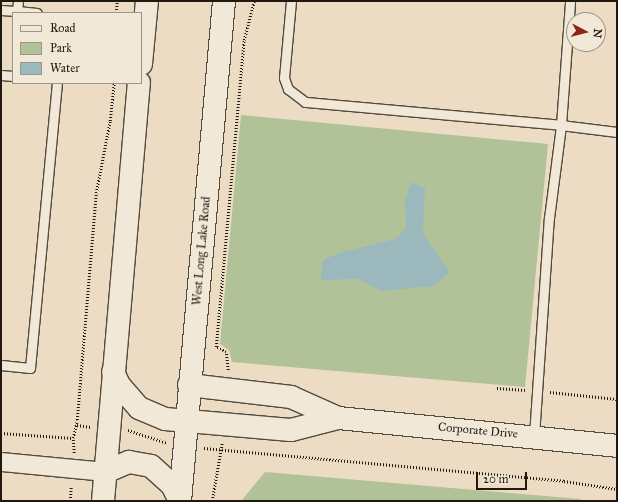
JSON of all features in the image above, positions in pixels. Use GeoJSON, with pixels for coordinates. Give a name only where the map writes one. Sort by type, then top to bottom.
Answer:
{"type":"FeatureCollection","features":[{"type":"Feature","properties":{"kind":"main road"},"geometry":{"type":"LineString","coordinates":[[142,44],[143,23],[147,1]]}},
{"type":"Feature","properties":{"kind":"main road","name":"West Long Lake Road"},"geometry":{"type":"LineString","coordinates":[[180,501],[189,385],[224,1]]}},
{"type":"Feature","properties":{"kind":"main road"},"geometry":{"type":"LineString","coordinates":[[103,501],[139,84]]}},
{"type":"Feature","properties":{"kind":"main road","name":"Corporate Drive"},"geometry":{"type":"LineString","coordinates":[[114,372],[119,385],[139,408],[165,418],[291,430],[338,418]]}},
{"type":"Feature","properties":{"kind":"main road","name":"Corporate Drive"},"geometry":{"type":"LineString","coordinates":[[189,385],[291,397],[338,418],[534,436],[617,446]]}},
{"type":"Feature","properties":{"kind":"main road"},"geometry":{"type":"LineString","coordinates":[[105,472],[129,462],[151,466],[172,486],[180,501]]}},
{"type":"Feature","properties":{"kind":"street"},"geometry":{"type":"LineString","coordinates":[[1,462],[105,472]]}},
{"type":"Feature","properties":{"kind":"lane"},"geometry":{"type":"LineString","coordinates":[[17,11],[18,1]]}},
{"type":"Feature","properties":{"kind":"lane"},"geometry":{"type":"LineString","coordinates":[[291,1],[284,78],[288,89],[305,102],[561,125],[617,132]]}},
{"type":"Feature","properties":{"kind":"lane"},"geometry":{"type":"LineString","coordinates":[[534,436],[549,218],[561,125],[570,1]]}},
{"type":"Feature","properties":{"kind":"lane"},"geometry":{"type":"LineString","coordinates":[[1,10],[27,12]]}},
{"type":"Feature","properties":{"kind":"lane"},"geometry":{"type":"LineString","coordinates":[[1,75],[12,76]]}},
{"type":"Feature","properties":{"kind":"lane"},"geometry":{"type":"LineString","coordinates":[[1,365],[30,368],[57,84]]}},
{"type":"Feature","properties":{"kind":"path"},"geometry":{"type":"LineString","coordinates":[[116,12],[117,1]]}},
{"type":"Feature","properties":{"kind":"path"},"geometry":{"type":"LineString","coordinates":[[228,378],[228,357],[226,352],[216,347],[244,40],[254,1]]}},
{"type":"Feature","properties":{"kind":"path"},"geometry":{"type":"LineString","coordinates":[[75,443],[73,438],[77,425],[96,193],[110,121],[114,84]]}},
{"type":"Feature","properties":{"kind":"path"},"geometry":{"type":"LineString","coordinates":[[497,388],[524,390]]}},
{"type":"Feature","properties":{"kind":"path"},"geometry":{"type":"LineString","coordinates":[[550,392],[617,399]]}},
{"type":"Feature","properties":{"kind":"path"},"geometry":{"type":"LineString","coordinates":[[77,425],[85,426]]}},
{"type":"Feature","properties":{"kind":"path"},"geometry":{"type":"LineString","coordinates":[[124,429],[170,444]]}},
{"type":"Feature","properties":{"kind":"path"},"geometry":{"type":"LineString","coordinates":[[1,433],[73,438]]}},
{"type":"Feature","properties":{"kind":"path"},"geometry":{"type":"LineString","coordinates":[[212,501],[216,471],[222,450],[222,439]]}},
{"type":"Feature","properties":{"kind":"path"},"geometry":{"type":"LineString","coordinates":[[212,449],[564,481],[617,489]]}},
{"type":"Feature","properties":{"kind":"path"},"geometry":{"type":"LineString","coordinates":[[70,492],[70,501]]}},
{"type":"Feature","properties":{"kind":"green space"},"geometry":{"type":"Polygon","coordinates":[[[241,115],[548,144],[525,387],[232,362],[229,350],[220,344],[241,115]]]}},
{"type":"Feature","properties":{"kind":"green space"},"geometry":{"type":"Polygon","coordinates":[[[265,472],[580,499],[586,501],[241,501],[265,472]]]}},
{"type":"Feature","properties":{"kind":"water"},"geometry":{"type":"Polygon","coordinates":[[[411,182],[425,188],[423,234],[450,272],[434,286],[381,291],[358,279],[321,280],[323,260],[339,253],[395,239],[406,228],[405,201],[411,182]]]}}]}
